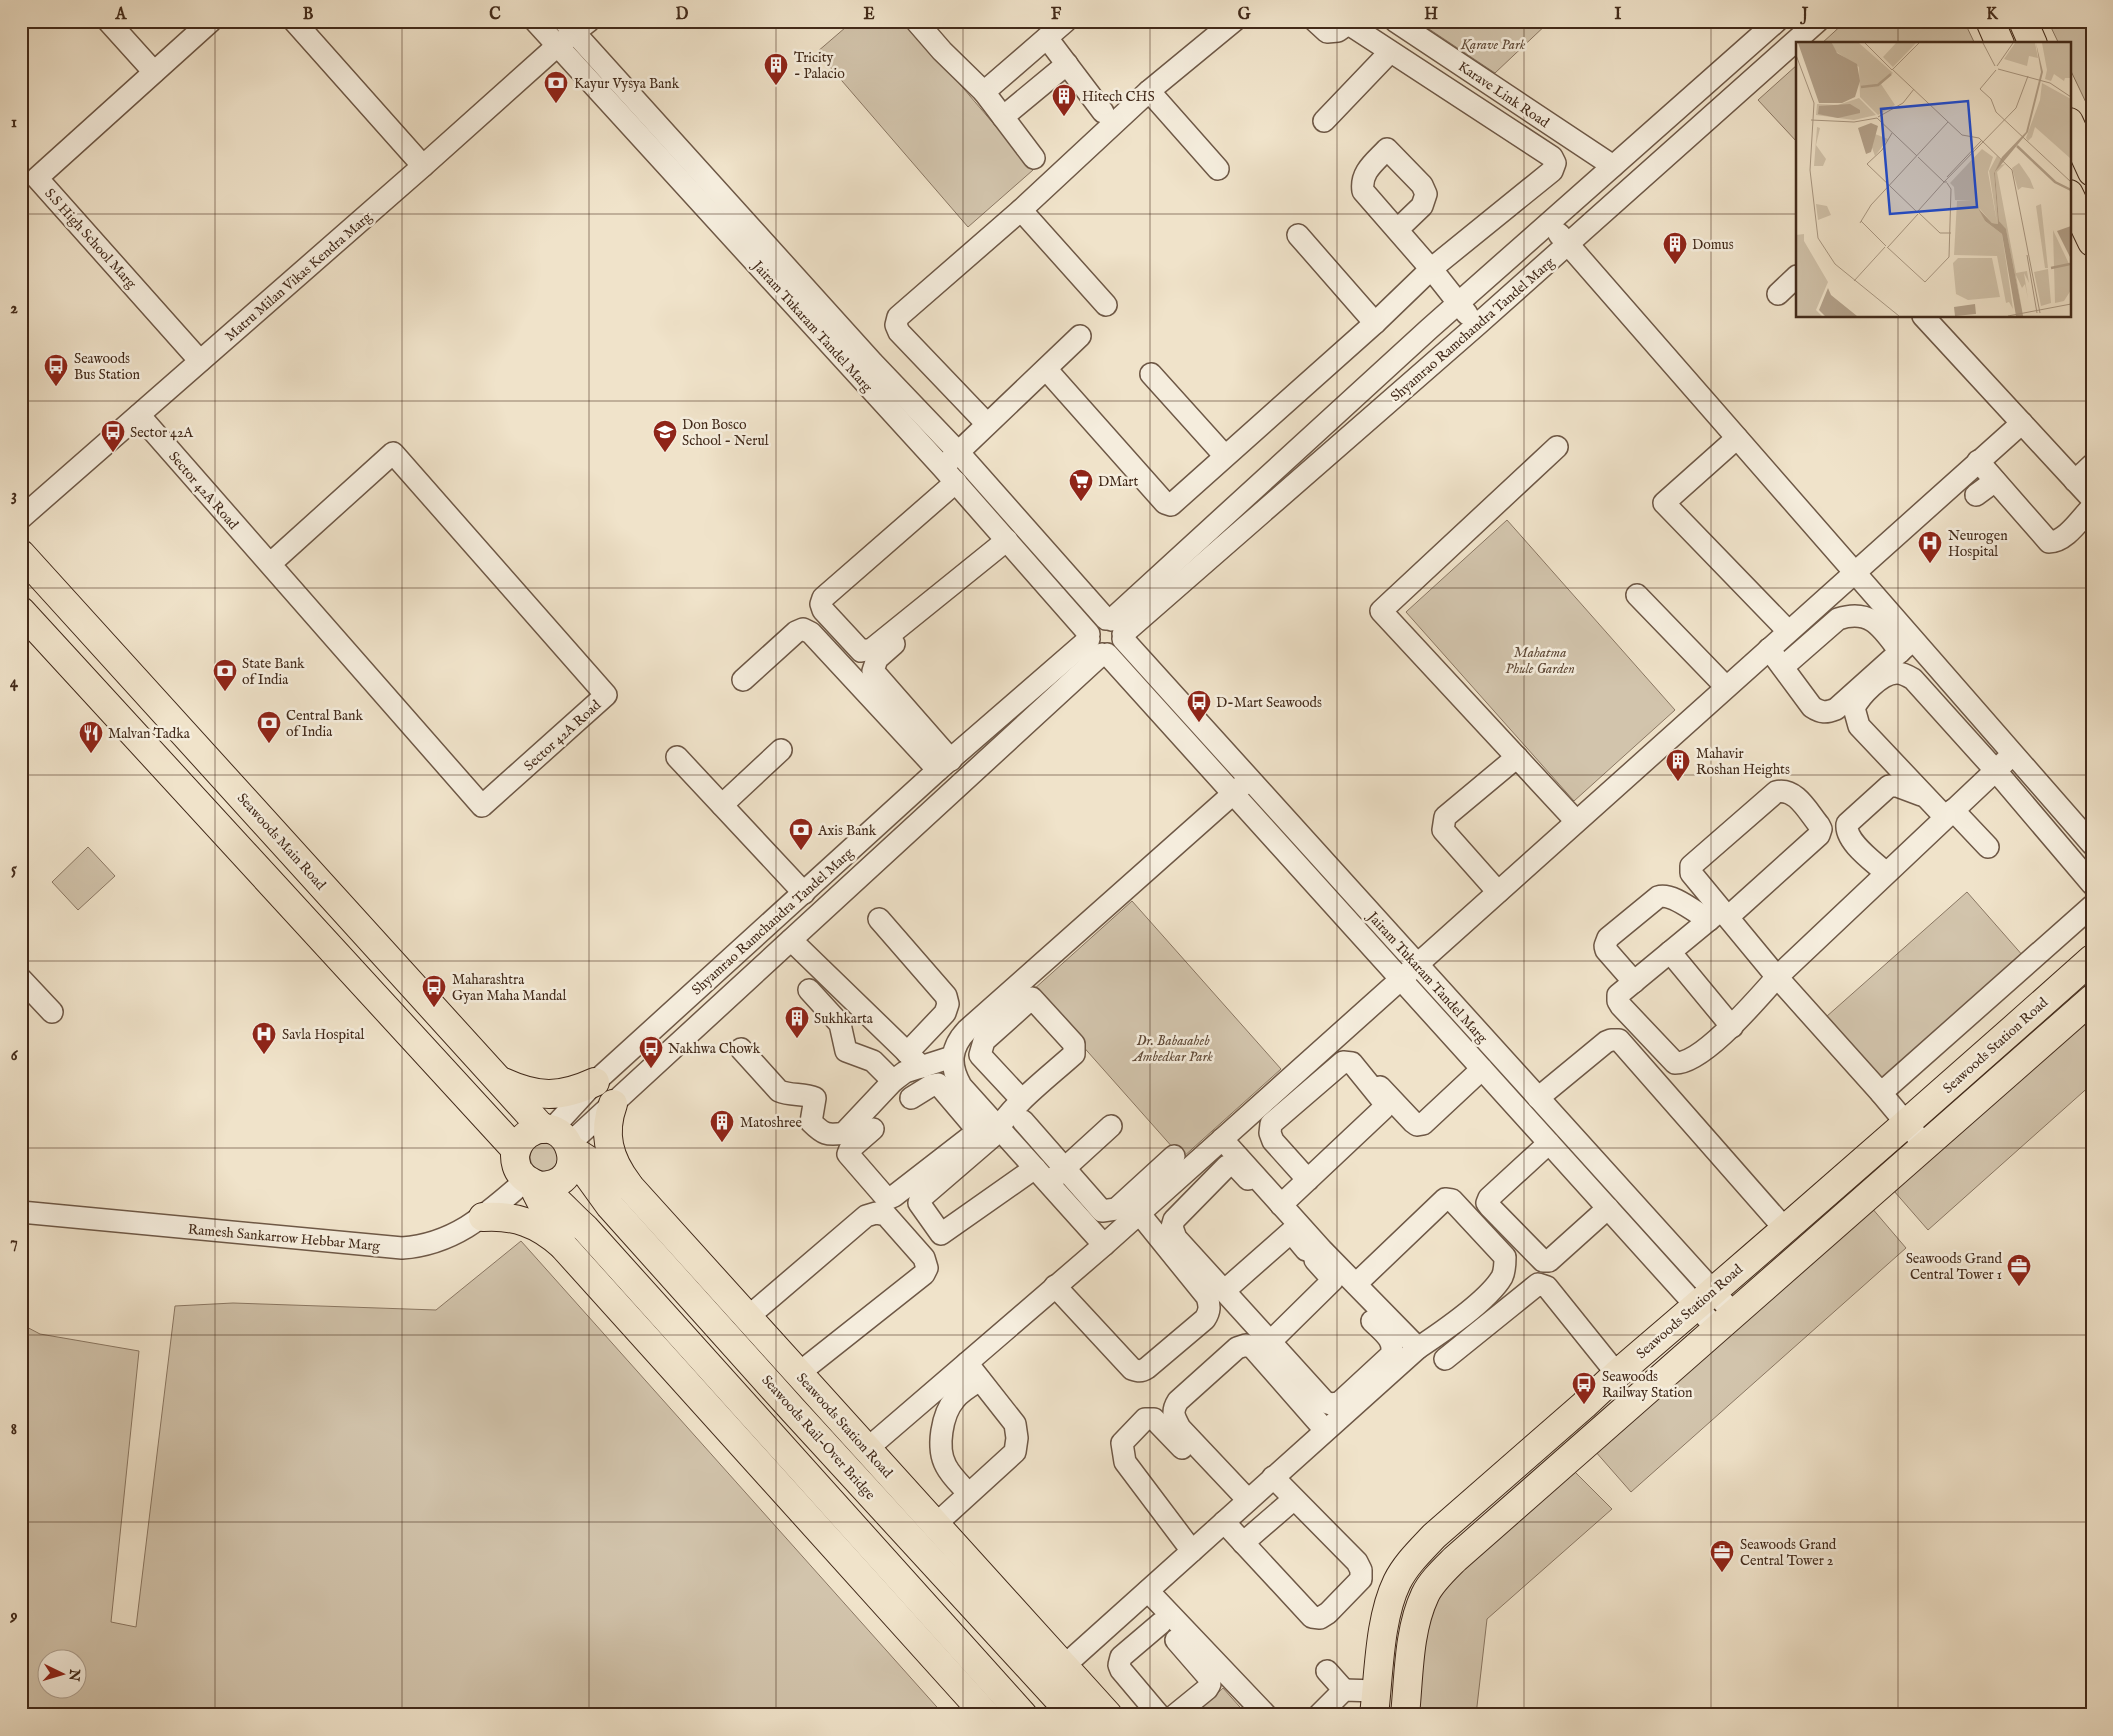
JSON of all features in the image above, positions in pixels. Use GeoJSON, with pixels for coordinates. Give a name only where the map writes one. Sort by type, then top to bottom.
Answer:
{"type":"FeatureCollection","features":[{"type":"Feature","properties":{"kind":"main road"},"geometry":{"type":"LineString","coordinates":[[1990,21],[1999,42]]}},
{"type":"Feature","properties":{"kind":"main road"},"geometry":{"type":"LineString","coordinates":[[2023,21],[2032,42]]}},
{"type":"Feature","properties":{"kind":"main road"},"geometry":{"type":"LineString","coordinates":[[2070,124],[2092,172]]}},
{"type":"Feature","properties":{"kind":"main road"},"geometry":{"type":"LineString","coordinates":[[2070,196],[2092,242]]}},
{"type":"Feature","properties":{"kind":"main road","name":"Seawoods Main Road"},"geometry":{"type":"LineString","coordinates":[[21,554],[500,1081],[561,1141]]}},
{"type":"Feature","properties":{"kind":"main road"},"geometry":{"type":"LineString","coordinates":[[21,611],[516,1150]]}},
{"type":"Feature","properties":{"kind":"main road","name":"Seawoods Station Road"},"geometry":{"type":"LineString","coordinates":[[1376,1703],[1382,1638],[1397,1582],[1414,1558],[1434,1536],[1617,1374],[1907,1124],[2092,959]]}},
{"type":"Feature","properties":{"kind":"main road","name":"Seawoods Station Road"},"geometry":{"type":"LineString","coordinates":[[1405,1715],[1417,1620],[1425,1595],[1454,1559],[2092,999]]}},
{"type":"Feature","properties":{"kind":"main road"},"geometry":{"type":"LineString","coordinates":[[500,1081],[529,1092],[555,1095],[568,1093],[595,1082]]}},
{"type":"Feature","properties":{"kind":"main road"},"geometry":{"type":"LineString","coordinates":[[613,1104],[607,1129],[608,1142],[616,1167],[630,1187]]}},
{"type":"Feature","properties":{"kind":"main road"},"geometry":{"type":"LineString","coordinates":[[532,1183],[547,1186],[563,1178],[572,1163],[561,1141],[526,1135],[520,1141],[516,1150],[517,1166],[532,1183],[585,1228],[1023,1715]]}},
{"type":"Feature","properties":{"kind":"main road","name":"Seawoods Station Road"},"geometry":{"type":"LineString","coordinates":[[561,1141],[630,1187],[1108,1715]]}},
{"type":"Feature","properties":{"kind":"main road","name":"Seawoods Rail-Over Bridge"},"geometry":{"type":"LineString","coordinates":[[561,1141],[610,1206],[793,1410],[1073,1715]]}},
{"type":"Feature","properties":{"kind":"main road"},"geometry":{"type":"LineString","coordinates":[[532,1183],[564,1247]]}},
{"type":"Feature","properties":{"kind":"main road"},"geometry":{"type":"LineString","coordinates":[[483,1217],[510,1217],[522,1220],[546,1232],[564,1247],[986,1715]]}},
{"type":"Feature","properties":{"kind":"street"},"geometry":{"type":"LineString","coordinates":[[108,21],[154,72]]}},
{"type":"Feature","properties":{"kind":"street","name":"S.S High School Marg"},"geometry":{"type":"LineString","coordinates":[[200,362],[37,178],[211,21]]}},
{"type":"Feature","properties":{"kind":"street"},"geometry":{"type":"LineString","coordinates":[[294,21],[423,166]]}},
{"type":"Feature","properties":{"kind":"street","name":"Jairam Tukaram Tandel Marg"},"geometry":{"type":"LineString","coordinates":[[534,21],[949,475],[1097,645],[1608,1208],[1705,1298]]}},
{"type":"Feature","properties":{"kind":"street"},"geometry":{"type":"LineString","coordinates":[[916,21],[942,51],[984,92],[1034,158]]}},
{"type":"Feature","properties":{"kind":"street"},"geometry":{"type":"LineString","coordinates":[[984,92],[1066,21]]}},
{"type":"Feature","properties":{"kind":"street"},"geometry":{"type":"LineString","coordinates":[[987,424],[899,332],[896,322],[898,317],[1021,210],[1149,90],[1234,21]]}},
{"type":"Feature","properties":{"kind":"street"},"geometry":{"type":"LineString","coordinates":[[1046,369],[1165,503],[1171,505],[1224,455],[1375,323],[1431,269],[1552,171],[1555,164],[1552,157],[1346,23],[1338,32],[1327,32],[1315,21]]}},
{"type":"Feature","properties":{"kind":"street","name":"Karave Link Road"},"geometry":{"type":"LineString","coordinates":[[1395,21],[1613,166]]}},
{"type":"Feature","properties":{"kind":"street","name":"Shyamrao Ramchandra Tandel Marg"},"geometry":{"type":"LineString","coordinates":[[1116,628],[1458,303],[1777,21]]}},
{"type":"Feature","properties":{"kind":"street","name":"Shyamrao Ramchandra Tandel Marg"},"geometry":{"type":"LineString","coordinates":[[1116,628],[1477,325],[1818,21]]}},
{"type":"Feature","properties":{"kind":"street","name":"Matru Milan Vikas Kendra Marg"},"geometry":{"type":"LineString","coordinates":[[21,518],[423,166],[557,46],[576,25]]}},
{"type":"Feature","properties":{"kind":"street","name":"Jairam Tukaram Tandel Marg"},"geometry":{"type":"LineString","coordinates":[[576,25],[873,363],[959,453],[1538,1098],[1725,1321]]}},
{"type":"Feature","properties":{"kind":"street"},"geometry":{"type":"LineString","coordinates":[[1047,38],[1103,112]]}},
{"type":"Feature","properties":{"kind":"street"},"geometry":{"type":"LineString","coordinates":[[1324,122],[1390,52]]}},
{"type":"Feature","properties":{"kind":"street"},"geometry":{"type":"LineString","coordinates":[[1003,117],[1067,64]]}},
{"type":"Feature","properties":{"kind":"street"},"geometry":{"type":"LineString","coordinates":[[1149,90],[1218,169]]}},
{"type":"Feature","properties":{"kind":"street"},"geometry":{"type":"LineString","coordinates":[[1021,210],[1106,305]]}},
{"type":"Feature","properties":{"kind":"street"},"geometry":{"type":"LineString","coordinates":[[1549,223],[1854,573],[1906,646]]}},
{"type":"Feature","properties":{"kind":"street"},"geometry":{"type":"LineString","coordinates":[[1397,230],[1477,325]]}},
{"type":"Feature","properties":{"kind":"street"},"geometry":{"type":"LineString","coordinates":[[1298,235],[1375,323]]}},
{"type":"Feature","properties":{"kind":"street"},"geometry":{"type":"LineString","coordinates":[[1778,294],[1796,277]]}},
{"type":"Feature","properties":{"kind":"street"},"geometry":{"type":"LineString","coordinates":[[1925,318],[2092,498]]}},
{"type":"Feature","properties":{"kind":"street"},"geometry":{"type":"LineString","coordinates":[[1008,542],[872,649],[861,651],[823,610],[821,604],[823,598],[949,475],[959,453],[1080,336]]}},
{"type":"Feature","properties":{"kind":"street"},"geometry":{"type":"LineString","coordinates":[[1151,374],[1224,455]]}},
{"type":"Feature","properties":{"kind":"street","name":"Sector 42A Road"},"geometry":{"type":"LineString","coordinates":[[139,415],[482,806],[606,695],[394,453],[270,564]]}},
{"type":"Feature","properties":{"kind":"street"},"geometry":{"type":"LineString","coordinates":[[867,1449],[1104,1245],[2022,422]]}},
{"type":"Feature","properties":{"kind":"street"},"geometry":{"type":"LineString","coordinates":[[1737,438],[1664,504],[1788,632]]}},
{"type":"Feature","properties":{"kind":"street"},"geometry":{"type":"LineString","coordinates":[[1557,446],[1381,611],[1576,821]]}},
{"type":"Feature","properties":{"kind":"street"},"geometry":{"type":"LineString","coordinates":[[1978,461],[2049,542],[2055,542],[2062,538],[2092,507]]}},
{"type":"Feature","properties":{"kind":"street"},"geometry":{"type":"LineString","coordinates":[[2075,481],[2092,465]]}},
{"type":"Feature","properties":{"kind":"street"},"geometry":{"type":"LineString","coordinates":[[1976,495],[1995,480]]}},
{"type":"Feature","properties":{"kind":"street"},"geometry":{"type":"LineString","coordinates":[[944,765],[873,671],[874,664],[877,659],[1008,542]]}},
{"type":"Feature","properties":{"kind":"street"},"geometry":{"type":"LineString","coordinates":[[1637,595],[1726,688]]}},
{"type":"Feature","properties":{"kind":"street"},"geometry":{"type":"LineString","coordinates":[[1782,667],[1838,619],[1855,615],[1867,618],[1906,646],[2012,755],[2092,844]]}},
{"type":"Feature","properties":{"kind":"street"},"geometry":{"type":"LineString","coordinates":[[1094,624],[1116,628],[1118,650],[1097,645],[1094,624]]}},
{"type":"Feature","properties":{"kind":"street"},"geometry":{"type":"LineString","coordinates":[[743,680],[796,632],[803,629],[810,633],[944,765]]}},
{"type":"Feature","properties":{"kind":"street","name":"Shyamrao Ramchandra Tandel Marg"},"geometry":{"type":"LineString","coordinates":[[561,1141],[595,1082],[944,765],[1097,645]]}},
{"type":"Feature","properties":{"kind":"street","name":"Shyamrao Ramchandra Tandel Marg"},"geometry":{"type":"LineString","coordinates":[[561,1141],[613,1104],[791,940],[1097,645]]}},
{"type":"Feature","properties":{"kind":"street"},"geometry":{"type":"LineString","coordinates":[[1769,649],[1812,707],[1818,712],[1827,712],[1836,709],[1906,646]]}},
{"type":"Feature","properties":{"kind":"street"},"geometry":{"type":"LineString","coordinates":[[1926,798],[1859,726],[1854,708],[1860,696],[1889,674],[1897,672],[1913,678],[1996,771],[2092,884]]}},
{"type":"Feature","properties":{"kind":"street"},"geometry":{"type":"LineString","coordinates":[[722,806],[781,750]]}},
{"type":"Feature","properties":{"kind":"street"},"geometry":{"type":"LineString","coordinates":[[1925,1146],[1777,977],[1719,916],[1691,873],[1690,866],[1776,792],[1782,791],[1793,794],[1819,825],[1821,829],[1819,835],[1719,916],[1670,952],[1618,995],[1618,1001],[1675,1063],[1686,1061],[1732,1027],[1777,977],[2012,755]]}},
{"type":"Feature","properties":{"kind":"street"},"geometry":{"type":"LineString","coordinates":[[677,757],[804,893]]}},
{"type":"Feature","properties":{"kind":"street"},"geometry":{"type":"LineString","coordinates":[[1498,892],[1443,830],[1443,824],[1444,817],[1517,757]]}},
{"type":"Feature","properties":{"kind":"street"},"geometry":{"type":"LineString","coordinates":[[1174,1156],[1116,1209],[1107,1211],[1098,1208],[1065,1169],[1023,1110],[980,1055],[980,1048],[1026,990],[1250,779]]}},
{"type":"Feature","properties":{"kind":"street"},"geometry":{"type":"LineString","coordinates":[[1886,873],[1850,839],[1846,830],[1847,824],[1889,786],[1897,786],[1926,798],[1949,813],[1988,848]]}},
{"type":"Feature","properties":{"kind":"street"},"geometry":{"type":"LineString","coordinates":[[1634,982],[1606,950],[1605,946],[1608,938],[1658,897],[1663,895],[1719,916]]}},
{"type":"Feature","properties":{"kind":"street"},"geometry":{"type":"LineString","coordinates":[[1881,1094],[2092,906]]}},
{"type":"Feature","properties":{"kind":"street"},"geometry":{"type":"LineString","coordinates":[[741,1049],[779,1091],[815,1098],[811,1122],[822,1133],[833,1135],[844,1133],[893,1081],[905,1072],[945,1012],[948,1004],[946,996],[879,919]]}},
{"type":"Feature","properties":{"kind":"street"},"geometry":{"type":"LineString","coordinates":[[791,940],[914,1060],[952,1057]]}},
{"type":"Feature","properties":{"kind":"street"},"geometry":{"type":"LineString","coordinates":[[1670,952],[1732,1027]]}},
{"type":"Feature","properties":{"kind":"street"},"geometry":{"type":"LineString","coordinates":[[21,979],[52,1012]]}},
{"type":"Feature","properties":{"kind":"street"},"geometry":{"type":"LineString","coordinates":[[808,990],[840,1024],[846,1051],[849,1054],[873,1061],[893,1081]]}},
{"type":"Feature","properties":{"kind":"street"},"geometry":{"type":"LineString","coordinates":[[994,1128],[961,1086],[954,1073],[952,1057],[962,1035],[1026,990]]}},
{"type":"Feature","properties":{"kind":"street"},"geometry":{"type":"LineString","coordinates":[[873,1129],[850,1149],[848,1154],[887,1199],[1023,1110],[1074,1054],[1075,1048],[1074,1044],[1026,990]]}},
{"type":"Feature","properties":{"kind":"street"},"geometry":{"type":"LineString","coordinates":[[1334,1038],[1417,1125],[1423,1124],[1482,1069]]}},
{"type":"Feature","properties":{"kind":"street"},"geometry":{"type":"LineString","coordinates":[[1538,1098],[1606,1042],[1618,1040],[1785,1229]]}},
{"type":"Feature","properties":{"kind":"street"},"geometry":{"type":"LineString","coordinates":[[1023,1110],[1026,1111],[1086,1060]]}},
{"type":"Feature","properties":{"kind":"street"},"geometry":{"type":"LineString","coordinates":[[1281,1205],[1308,1180],[1386,1105],[1352,1063],[1347,1061],[1343,1062],[1271,1124],[1270,1133],[1277,1147],[1308,1180]]}},
{"type":"Feature","properties":{"kind":"street"},"geometry":{"type":"LineString","coordinates":[[1297,1071],[1313,1087]]}},
{"type":"Feature","properties":{"kind":"street"},"geometry":{"type":"LineString","coordinates":[[911,1098],[932,1085],[938,1084],[994,1128],[1042,1175],[1104,1245]]}},
{"type":"Feature","properties":{"kind":"street"},"geometry":{"type":"LineString","coordinates":[[994,1128],[992,1137],[920,1199],[918,1203],[941,1234],[1042,1175],[1065,1169],[1112,1126]]}},
{"type":"Feature","properties":{"kind":"street"},"geometry":{"type":"LineString","coordinates":[[1222,1139],[1281,1205],[1317,1254],[1333,1280],[1392,1342],[1393,1349],[1391,1355],[1339,1403],[1331,1404],[1325,1402],[1176,1238],[1172,1227],[1174,1220],[1226,1166],[1234,1164],[1241,1169],[1291,1232],[1317,1254],[1356,1284],[1418,1348]]}},
{"type":"Feature","properties":{"kind":"street"},"geometry":{"type":"LineString","coordinates":[[1549,1143],[1489,1198],[1487,1203],[1490,1207],[1542,1261],[1549,1261],[1608,1208]]}},
{"type":"Feature","properties":{"kind":"street","name":"Ramesh Sankarrow Hebbar Marg"},"geometry":{"type":"LineString","coordinates":[[21,1212],[402,1248],[419,1247],[434,1243],[461,1232],[532,1183]]}},
{"type":"Feature","properties":{"kind":"street"},"geometry":{"type":"LineString","coordinates":[[1064,1666],[1418,1348],[1462,1317],[1494,1287],[1502,1276],[1505,1268],[1505,1258],[1452,1200],[1445,1198],[1356,1284]]}},
{"type":"Feature","properties":{"kind":"street"},"geometry":{"type":"LineString","coordinates":[[748,1317],[866,1216],[876,1213],[886,1216],[924,1258],[928,1268],[924,1274],[799,1373]]}},
{"type":"Feature","properties":{"kind":"street"},"geometry":{"type":"LineString","coordinates":[[1055,1286],[1132,1369],[1136,1370],[1142,1371],[1147,1368],[1205,1319],[1210,1305],[1207,1298],[1139,1213]]}},
{"type":"Feature","properties":{"kind":"street"},"geometry":{"type":"LineString","coordinates":[[1224,1290],[1291,1232]]}},
{"type":"Feature","properties":{"kind":"street"},"geometry":{"type":"LineString","coordinates":[[1270,1342],[1333,1280]]}},
{"type":"Feature","properties":{"kind":"street"},"geometry":{"type":"LineString","coordinates":[[1438,1335],[1449,1355],[1538,1284],[1547,1287],[1617,1374]]}},
{"type":"Feature","properties":{"kind":"street"},"geometry":{"type":"LineString","coordinates":[[1273,1477],[1357,1562],[1361,1570],[1360,1579],[1328,1613],[1320,1618],[1312,1617],[1243,1543],[1236,1510],[1180,1428],[1173,1415],[1174,1407],[1178,1401],[1238,1348],[1246,1345],[1253,1348],[1325,1430]]}},
{"type":"Feature","properties":{"kind":"street"},"geometry":{"type":"LineString","coordinates":[[936,1524],[1015,1452],[1017,1446],[1015,1424],[967,1363]]}},
{"type":"Feature","properties":{"kind":"street"},"geometry":{"type":"LineString","coordinates":[[968,1493],[946,1466],[941,1440],[946,1413],[955,1399],[980,1380]]}},
{"type":"Feature","properties":{"kind":"street"},"geometry":{"type":"LineString","coordinates":[[1192,1551],[1125,1462],[1122,1443],[1145,1419],[1154,1419],[1160,1424],[1236,1510]]}},
{"type":"Feature","properties":{"kind":"street"},"geometry":{"type":"LineString","coordinates":[[1243,1543],[1294,1499]]}},
{"type":"Feature","properties":{"kind":"street"},"geometry":{"type":"LineString","coordinates":[[1144,1594],[1161,1623],[1209,1678],[1210,1684],[1207,1689],[1175,1715]]}},
{"type":"Feature","properties":{"kind":"street"},"geometry":{"type":"LineString","coordinates":[[1144,1594],[1266,1715]]}},
{"type":"Feature","properties":{"kind":"street"},"geometry":{"type":"LineString","coordinates":[[1160,1715],[1121,1670],[1119,1665],[1121,1658],[1161,1623]]}},
{"type":"Feature","properties":{"kind":"street"},"geometry":{"type":"LineString","coordinates":[[1327,1671],[1344,1690],[1376,1703]]}},
{"type":"Feature","properties":{"kind":"street"},"geometry":{"type":"LineString","coordinates":[[1319,1715],[1344,1690]]}},
{"type":"Feature","properties":{"kind":"green space"},"geometry":{"type":"Polygon","coordinates":[[[853,21],[906,21],[1033,170],[968,227],[817,52],[853,21]]]}},
{"type":"Feature","properties":{"kind":"green space","name":"Karave Park"},"geometry":{"type":"Polygon","coordinates":[[[1417,21],[1550,21],[1495,73],[1417,21]]]}},
{"type":"Feature","properties":{"kind":"green space"},"geometry":{"type":"Polygon","coordinates":[[[1846,21],[1964,21],[1974,42],[1823,42],[1846,21]]]}},
{"type":"Feature","properties":{"kind":"green space"},"geometry":{"type":"Polygon","coordinates":[[[2048,21],[2092,21],[2092,115],[2070,69],[2070,42],[2058,42],[2048,21]]]}},
{"type":"Feature","properties":{"kind":"green space"},"geometry":{"type":"Polygon","coordinates":[[[1796,66],[1796,141],[1758,100],[1796,66]]]}},
{"type":"Feature","properties":{"kind":"green space","name":"Mahatma Phule Garden"},"geometry":{"type":"Polygon","coordinates":[[[1507,520],[1675,710],[1574,801],[1406,612],[1507,520]]]}},
{"type":"Feature","properties":{"kind":"green space"},"geometry":{"type":"Polygon","coordinates":[[[88,847],[115,876],[78,910],[52,882],[88,847]]]}},
{"type":"Feature","properties":{"kind":"green space"},"geometry":{"type":"Polygon","coordinates":[[[1967,892],[2024,957],[1883,1082],[1826,1017],[1967,892]]]}},
{"type":"Feature","properties":{"kind":"green space","name":"Dr. Babasaheb Ambedkar Park"},"geometry":{"type":"Polygon","coordinates":[[[1132,901],[1281,1069],[1182,1158],[1033,990],[1132,901]]]}},
{"type":"Feature","properties":{"kind":"green space"},"geometry":{"type":"Polygon","coordinates":[[[2092,1013],[2092,1084],[1928,1230],[1894,1191],[2092,1013]]]}},
{"type":"Feature","properties":{"kind":"green space"},"geometry":{"type":"Polygon","coordinates":[[[544,1143],[554,1147],[558,1157],[554,1167],[544,1171],[534,1167],[530,1157],[534,1147],[544,1143]]]}},
{"type":"Feature","properties":{"kind":"green space"},"geometry":{"type":"Polygon","coordinates":[[[1871,1207],[1906,1248],[1631,1492],[1595,1451],[1871,1207]]]}},
{"type":"Feature","properties":{"kind":"green space"},"geometry":{"type":"Polygon","coordinates":[[[521,1241],[944,1715],[21,1715],[21,1324],[40,1334],[139,1351],[111,1622],[136,1627],[175,1306],[233,1303],[436,1310],[521,1241]]]}},
{"type":"Feature","properties":{"kind":"green space"},"geometry":{"type":"Polygon","coordinates":[[[1574,1471],[1612,1509],[1487,1619],[1476,1715],[1417,1715],[1425,1633],[1434,1599],[1447,1582],[1574,1471]]]}},
{"type":"Feature","properties":{"kind":"green space"},"geometry":{"type":"Polygon","coordinates":[[[1223,1688],[1247,1715],[1194,1715],[1223,1688]]]}},
{"type":"Feature","properties":{"kind":"place","name":"Tricity - Palacio"},"geometry":{"type":"Point","coordinates":[776,86]}},
{"type":"Feature","properties":{"kind":"place","name":"Kayur Vysya Bank"},"geometry":{"type":"Point","coordinates":[556,104]}},
{"type":"Feature","properties":{"kind":"place","name":"Hitech CHS"},"geometry":{"type":"Point","coordinates":[1064,117]}},
{"type":"Feature","properties":{"kind":"place","name":"Domus"},"geometry":{"type":"Point","coordinates":[1675,265]}},
{"type":"Feature","properties":{"kind":"place","name":"Seawoods Bus Station"},"geometry":{"type":"Point","coordinates":[56,387]}},
{"type":"Feature","properties":{"kind":"place","name":"Sector 42A"},"geometry":{"type":"Point","coordinates":[113,453]}},
{"type":"Feature","properties":{"kind":"place","name":"Don Bosco School - Nerul"},"geometry":{"type":"Point","coordinates":[665,453]}},
{"type":"Feature","properties":{"kind":"place","name":"DMart"},"geometry":{"type":"Point","coordinates":[1081,502]}},
{"type":"Feature","properties":{"kind":"place","name":"Neurogen Hospital"},"geometry":{"type":"Point","coordinates":[1930,564]}},
{"type":"Feature","properties":{"kind":"place","name":"State Bank of India"},"geometry":{"type":"Point","coordinates":[225,692]}},
{"type":"Feature","properties":{"kind":"place","name":"D-Mart Seawoods"},"geometry":{"type":"Point","coordinates":[1199,723]}},
{"type":"Feature","properties":{"kind":"place","name":"Central Bank of India"},"geometry":{"type":"Point","coordinates":[269,744]}},
{"type":"Feature","properties":{"kind":"place","name":"Malvan Tadka"},"geometry":{"type":"Point","coordinates":[91,754]}},
{"type":"Feature","properties":{"kind":"place","name":"Mahavir Roshan Heights"},"geometry":{"type":"Point","coordinates":[1678,782]}},
{"type":"Feature","properties":{"kind":"place","name":"Axis Bank"},"geometry":{"type":"Point","coordinates":[801,851]}},
{"type":"Feature","properties":{"kind":"place","name":"Maharashtra Gyan Maha Mandal"},"geometry":{"type":"Point","coordinates":[434,1008]}},
{"type":"Feature","properties":{"kind":"place","name":"Sukhkarta"},"geometry":{"type":"Point","coordinates":[797,1039]}},
{"type":"Feature","properties":{"kind":"place","name":"Savla Hospital"},"geometry":{"type":"Point","coordinates":[264,1055]}},
{"type":"Feature","properties":{"kind":"place","name":"Nakhwa Chowk"},"geometry":{"type":"Point","coordinates":[651,1069]}},
{"type":"Feature","properties":{"kind":"place","name":"Matoshree"},"geometry":{"type":"Point","coordinates":[722,1143]}},
{"type":"Feature","properties":{"kind":"place","name":"Seawoods Grand Central Tower 1"},"geometry":{"type":"Point","coordinates":[2019,1287]}},
{"type":"Feature","properties":{"kind":"place","name":"Seawoods Railway Station"},"geometry":{"type":"Point","coordinates":[1584,1405]}},
{"type":"Feature","properties":{"kind":"place","name":"Seawoods Grand Central Tower 2"},"geometry":{"type":"Point","coordinates":[1722,1573]}}]}
